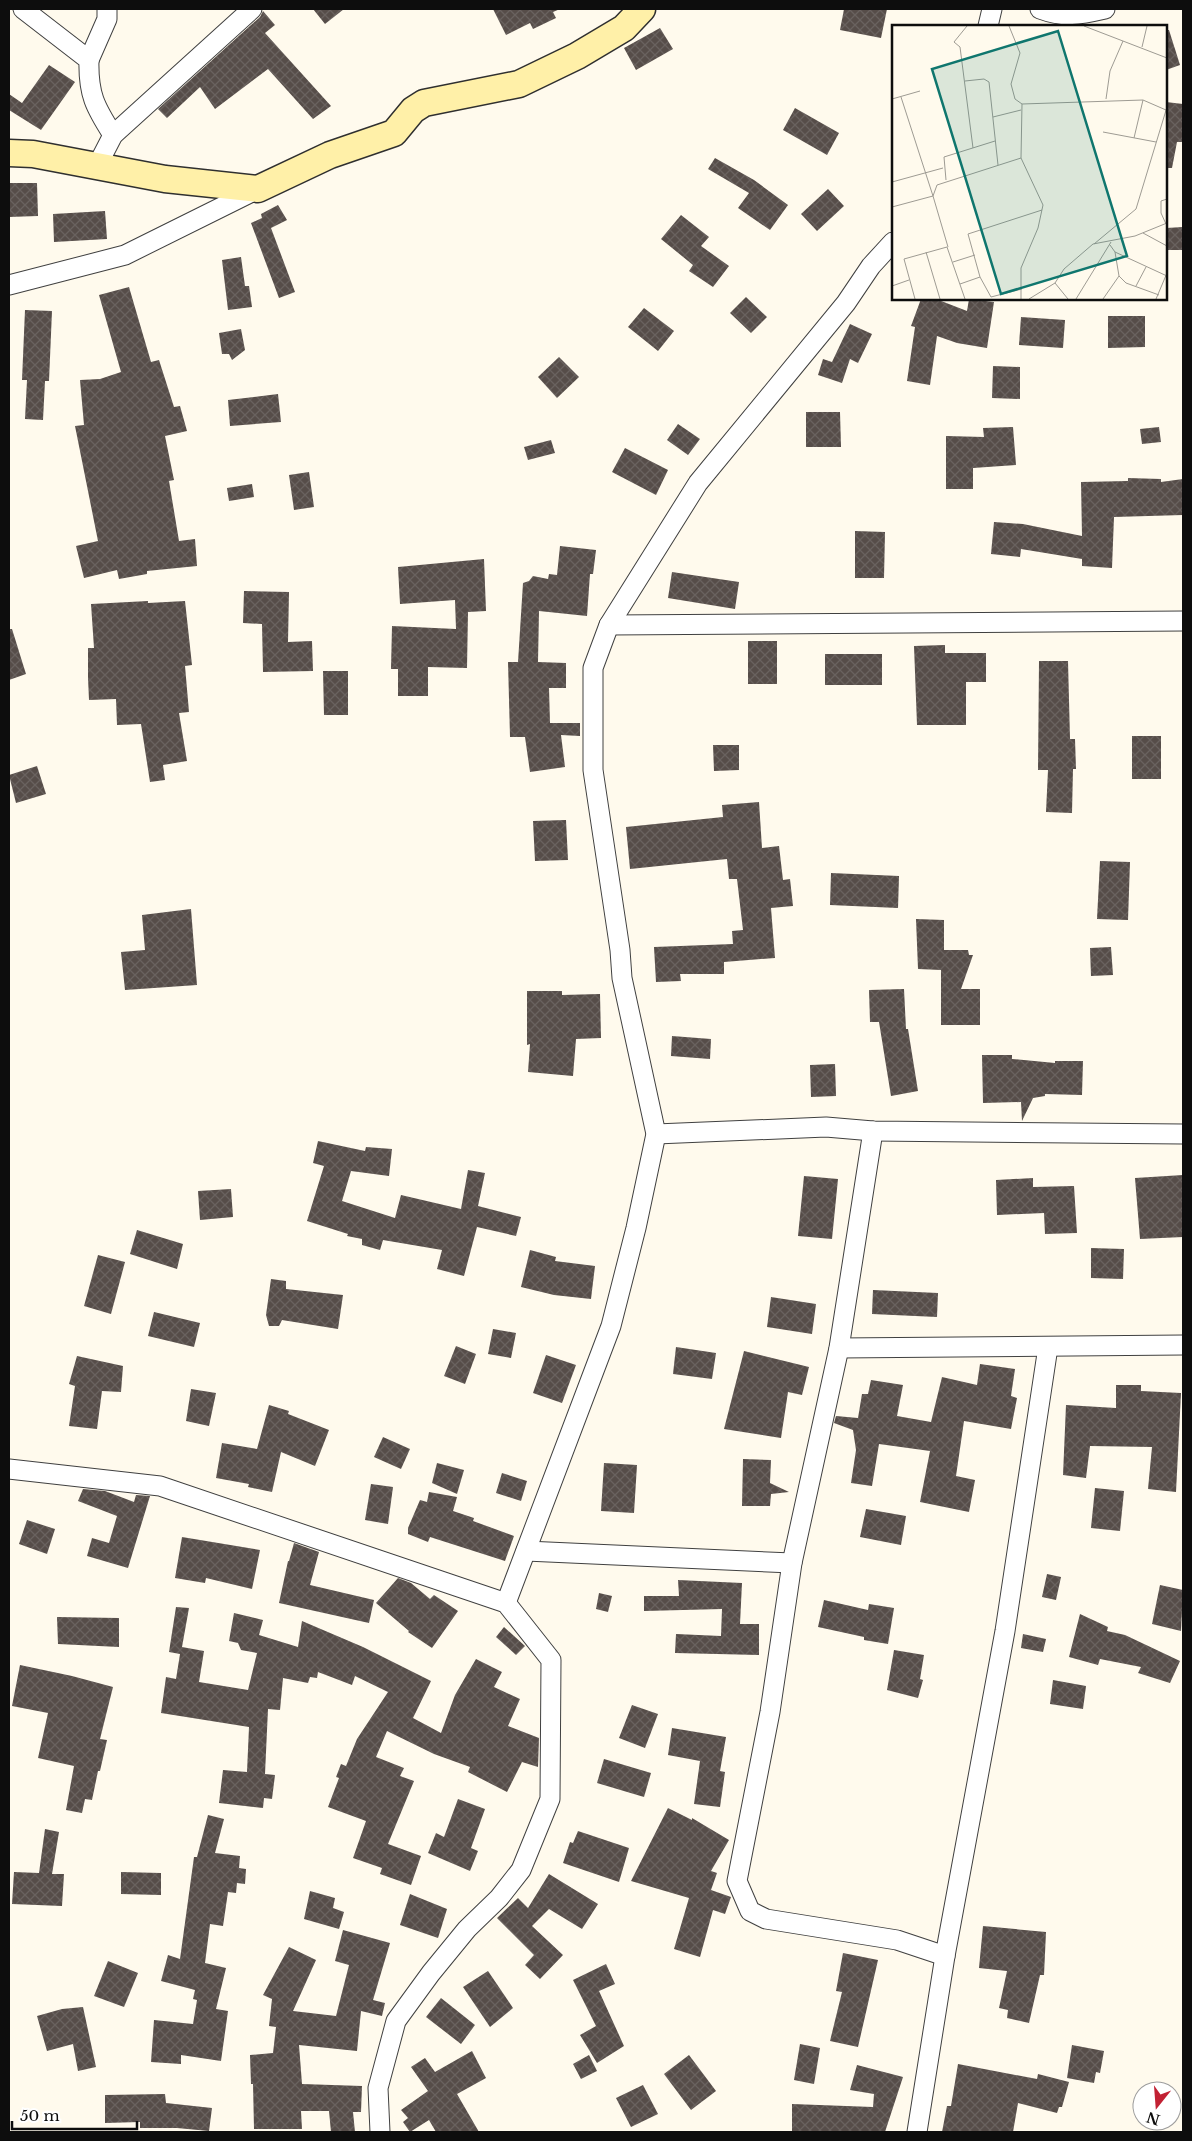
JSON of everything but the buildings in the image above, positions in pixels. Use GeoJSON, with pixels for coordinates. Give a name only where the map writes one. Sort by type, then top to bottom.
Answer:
{"type":"FeatureCollection","features":[{"type":"Feature","properties":{"kind":"street"},"geometry":{"type":"LineString","coordinates":[[23,9],[89,60]]}},
{"type":"Feature","properties":{"kind":"street"},"geometry":{"type":"LineString","coordinates":[[107,9],[107,20],[89,60],[88,78],[95,107],[113,135]]}},
{"type":"Feature","properties":{"kind":"street"},"geometry":{"type":"LineString","coordinates":[[97,166],[113,135],[252,9]]}},
{"type":"Feature","properties":{"kind":"street"},"geometry":{"type":"LineString","coordinates":[[9,285],[125,256],[330,155],[394,133],[413,110],[424,103],[519,84],[577,56],[624,28],[642,9]]}},
{"type":"Feature","properties":{"kind":"street"},"geometry":{"type":"LineString","coordinates":[[988,25],[992,9]]}},
{"type":"Feature","properties":{"kind":"street"},"geometry":{"type":"LineString","coordinates":[[1040,9],[1067,16],[1105,9]]}},
{"type":"Feature","properties":{"kind":"street"},"geometry":{"type":"LineString","coordinates":[[9,153],[33,154],[165,179],[258,189]]}},
{"type":"Feature","properties":{"kind":"street"},"geometry":{"type":"LineString","coordinates":[[506,1603],[611,1326],[636,1228],[656,1134],[622,978],[620,950],[593,770],[593,668],[610,625],[698,483],[846,303],[871,266],[892,243]]}},
{"type":"Feature","properties":{"kind":"street"},"geometry":{"type":"LineString","coordinates":[[610,625],[1183,621]]}},
{"type":"Feature","properties":{"kind":"street"},"geometry":{"type":"LineString","coordinates":[[656,1134],[826,1127],[873,1130],[1183,1134]]}},
{"type":"Feature","properties":{"kind":"street"},"geometry":{"type":"LineString","coordinates":[[873,1130],[839,1348],[792,1563],[770,1712],[737,1881],[744,1901],[750,1911],[766,1919],[896,1940],[945,1956]]}},
{"type":"Feature","properties":{"kind":"street"},"geometry":{"type":"LineString","coordinates":[[839,1348],[1183,1345]]}},
{"type":"Feature","properties":{"kind":"street"},"geometry":{"type":"LineString","coordinates":[[917,2132],[945,1956],[1005,1631],[1048,1347]]}},
{"type":"Feature","properties":{"kind":"street"},"geometry":{"type":"LineString","coordinates":[[9,1469],[160,1486],[506,1603],[551,1660],[550,1799],[521,1870],[499,1898],[467,1929],[431,1972],[396,2021],[378,2088],[380,2132]]}},
{"type":"Feature","properties":{"kind":"street"},"geometry":{"type":"LineString","coordinates":[[526,1551],[792,1563]]}}]}
